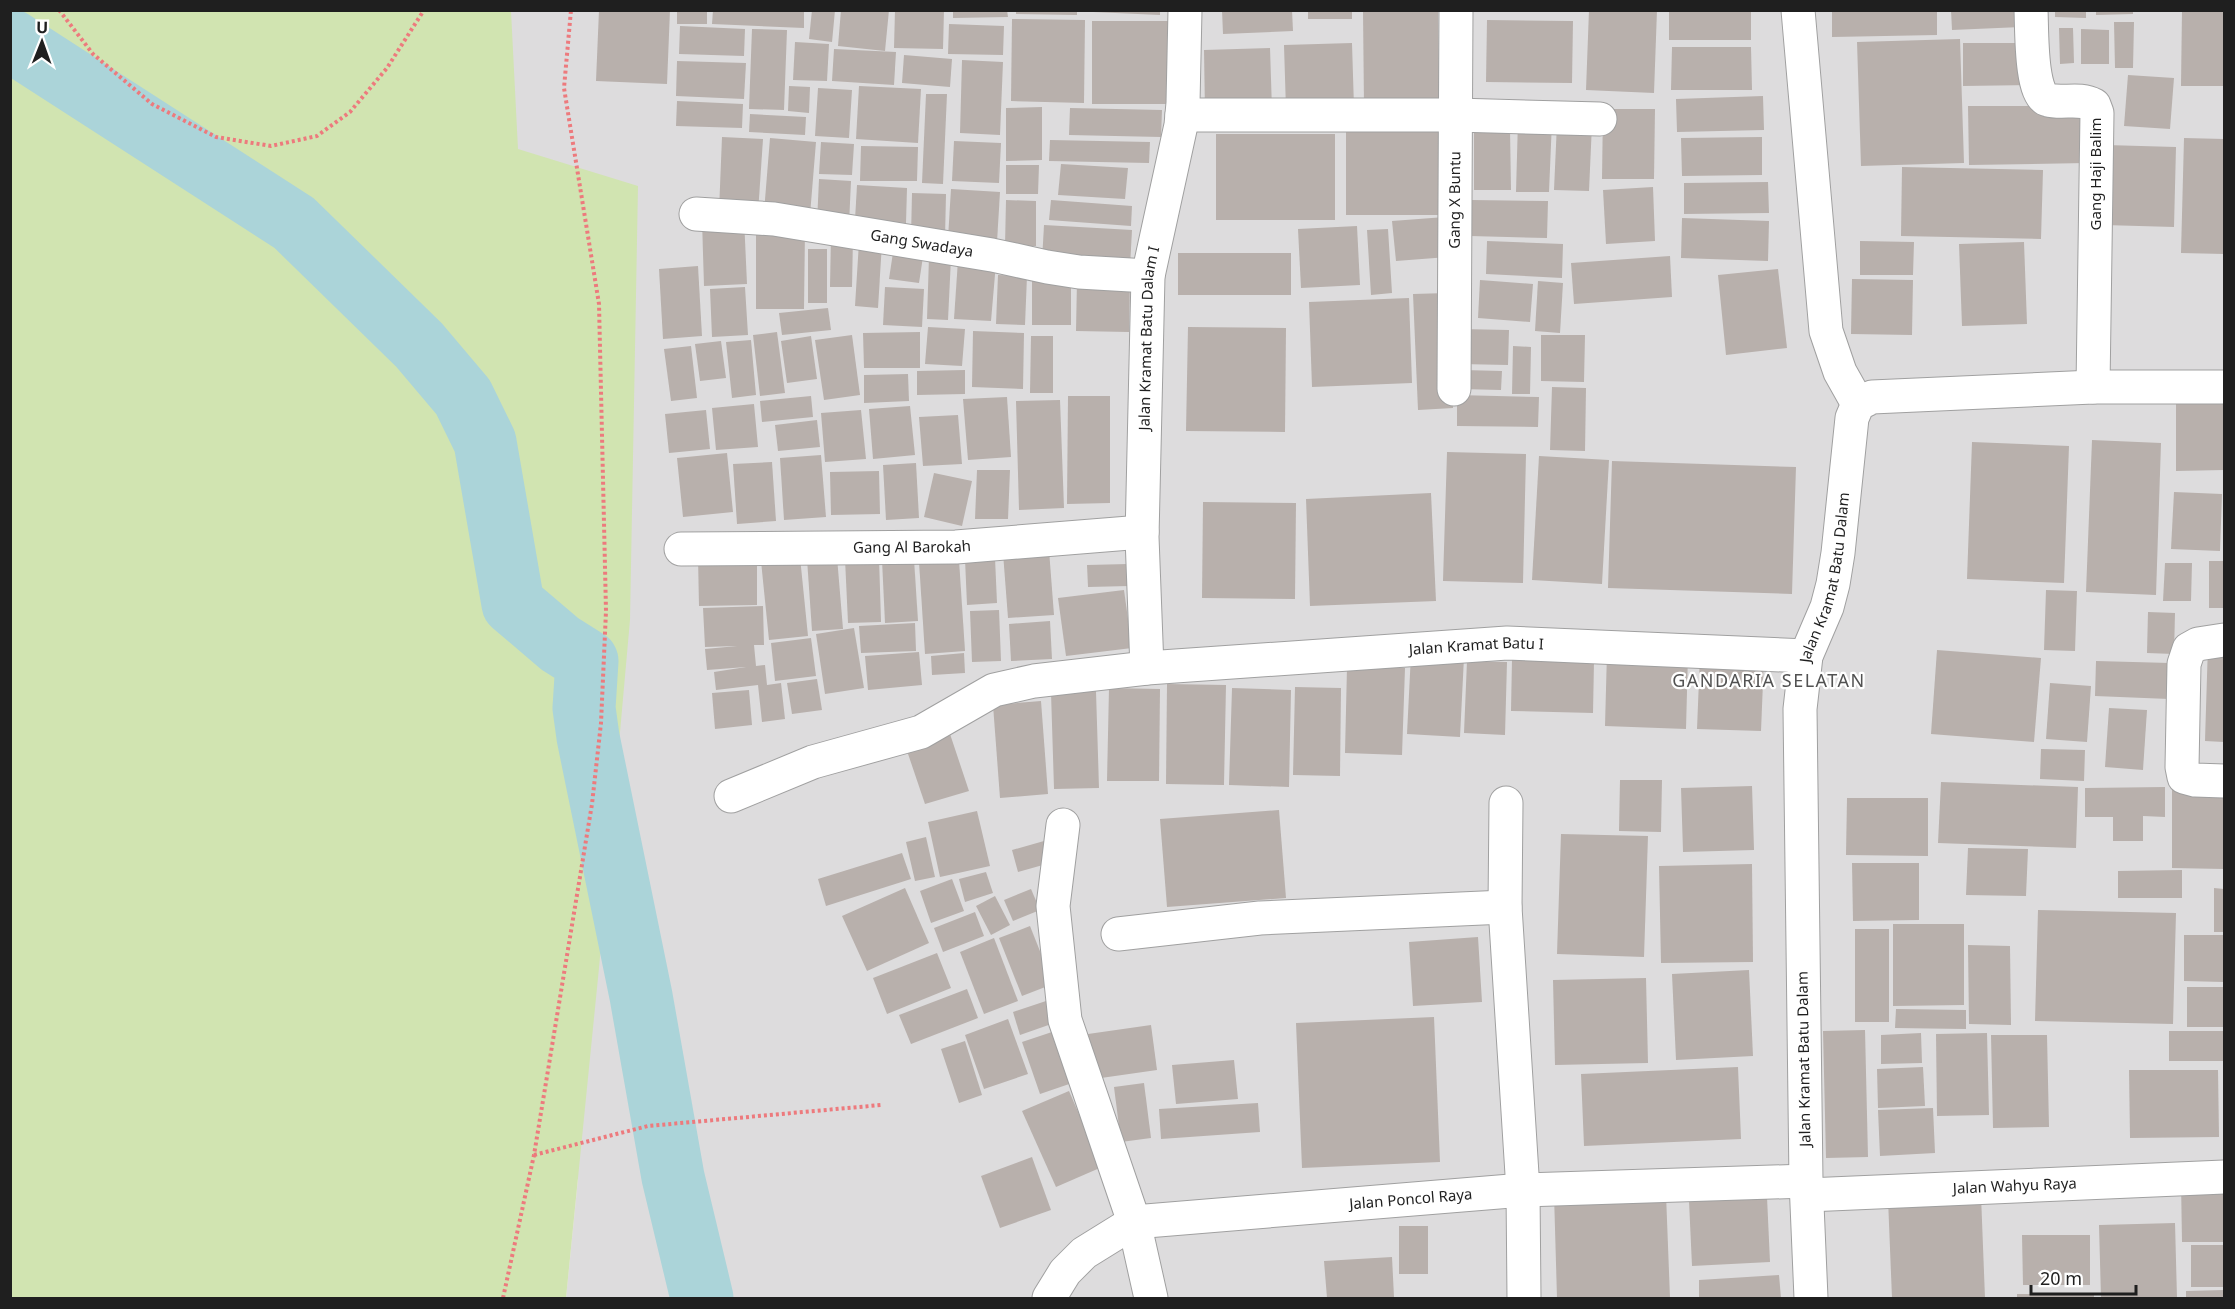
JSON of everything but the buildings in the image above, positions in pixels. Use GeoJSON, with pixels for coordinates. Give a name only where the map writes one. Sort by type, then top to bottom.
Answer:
{"type":"FeatureCollection","features":[{"type":"Feature","properties":{"kind":"street","name":"Jalan Kramat Batu Dalam I"},"geometry":{"type":"LineString","coordinates":[[1147,668],[1142,532],[1148,276],[1177,148],[1182,115],[1185,10]]}},
{"type":"Feature","properties":{"kind":"street","name":"Gang X Buntu"},"geometry":{"type":"LineString","coordinates":[[1454,389],[1456,10]]}},
{"type":"Feature","properties":{"kind":"street"},"geometry":{"type":"LineString","coordinates":[[1798,10],[1826,331],[1840,372],[1858,404],[1872,397],[2093,387],[2224,387]]}},
{"type":"Feature","properties":{"kind":"street","name":"Gang Haji Balim"},"geometry":{"type":"LineString","coordinates":[[2031,10],[2035,79],[2040,96],[2047,100],[2085,100],[2094,105],[2097,113],[2093,387]]}},
{"type":"Feature","properties":{"kind":"street"},"geometry":{"type":"LineString","coordinates":[[1182,115],[1456,115],[1600,119]]}},
{"type":"Feature","properties":{"kind":"street","name":"Gang Swadaya"},"geometry":{"type":"LineString","coordinates":[[696,214],[774,219],[992,255],[1078,272],[1148,276]]}},
{"type":"Feature","properties":{"kind":"street","name":"Jalan Kramat Batu Dalam"},"geometry":{"type":"LineString","coordinates":[[1810,1299],[1806,1188],[1800,709],[1806,656],[1827,607],[1833,584],[1852,418],[1858,404]]}},
{"type":"Feature","properties":{"kind":"street","name":"Gang Al Barokah"},"geometry":{"type":"LineString","coordinates":[[681,549],[956,547],[1142,532]]}},
{"type":"Feature","properties":{"kind":"street"},"geometry":{"type":"LineString","coordinates":[[2224,640],[2198,644],[2189,649],[2184,664],[2182,767],[2184,777],[2195,780],[2224,781]]}},
{"type":"Feature","properties":{"kind":"street","name":"Jalan Kramat Batu I"},"geometry":{"type":"LineString","coordinates":[[731,796],[813,762],[921,732],[994,690],[1034,681],[1147,668],[1507,643],[1806,656]]}},
{"type":"Feature","properties":{"kind":"street"},"geometry":{"type":"LineString","coordinates":[[1506,803],[1505,907],[1523,1190],[1524,1299]]}},
{"type":"Feature","properties":{"kind":"street"},"geometry":{"type":"LineString","coordinates":[[1063,825],[1053,906],[1065,1020],[1134,1222],[1151,1299]]}},
{"type":"Feature","properties":{"kind":"street"},"geometry":{"type":"LineString","coordinates":[[1118,934],[1260,918],[1505,907]]}},
{"type":"Feature","properties":{"kind":"street","name":"Jalan Wahyu Raya"},"geometry":{"type":"LineString","coordinates":[[1806,1188],[2224,1177]]}},
{"type":"Feature","properties":{"kind":"street","name":"Jalan Poncol Raya"},"geometry":{"type":"LineString","coordinates":[[1049,1299],[1065,1272],[1084,1253],[1134,1222],[1523,1190],[1806,1188]]}},
{"type":"Feature","properties":{"kind":"path"},"geometry":{"type":"LineString","coordinates":[[59,10],[93,54],[152,104],[216,137],[271,146],[317,135],[350,112],[387,68],[424,10]]}},
{"type":"Feature","properties":{"kind":"path"},"geometry":{"type":"LineString","coordinates":[[502,1299],[534,1155],[592,804],[602,723],[606,611],[599,304],[564,88],[571,10]]}},
{"type":"Feature","properties":{"kind":"path"},"geometry":{"type":"LineString","coordinates":[[534,1155],[648,1126],[881,1105]]}},
{"type":"Feature","properties":{"kind":"shaded area"},"geometry":{"type":"Polygon","coordinates":[[[10,11],[2224,11],[2224,1298],[566,1298],[578,1179],[11,1298],[10,11]]]}},
{"type":"Feature","properties":{"kind":"green space"},"geometry":{"type":"Polygon","coordinates":[[[10,11],[511,11],[518,149],[638,186],[630,620],[599,968],[566,1298],[11,1298],[10,11]]]}},
{"type":"Feature","properties":{"kind":"waterway"},"geometry":{"type":"LineString","coordinates":[[10,40],[294,223],[419,345],[463,397],[485,442],[513,604],[560,644],[587,661],[584,708],[588,737],[641,996],[673,1177],[702,1298]]}},
{"type":"Feature","properties":{"kind":"district","name":"GANDARIA SELATAN"},"geometry":{"type":"Point","coordinates":[1769,681]}}]}
